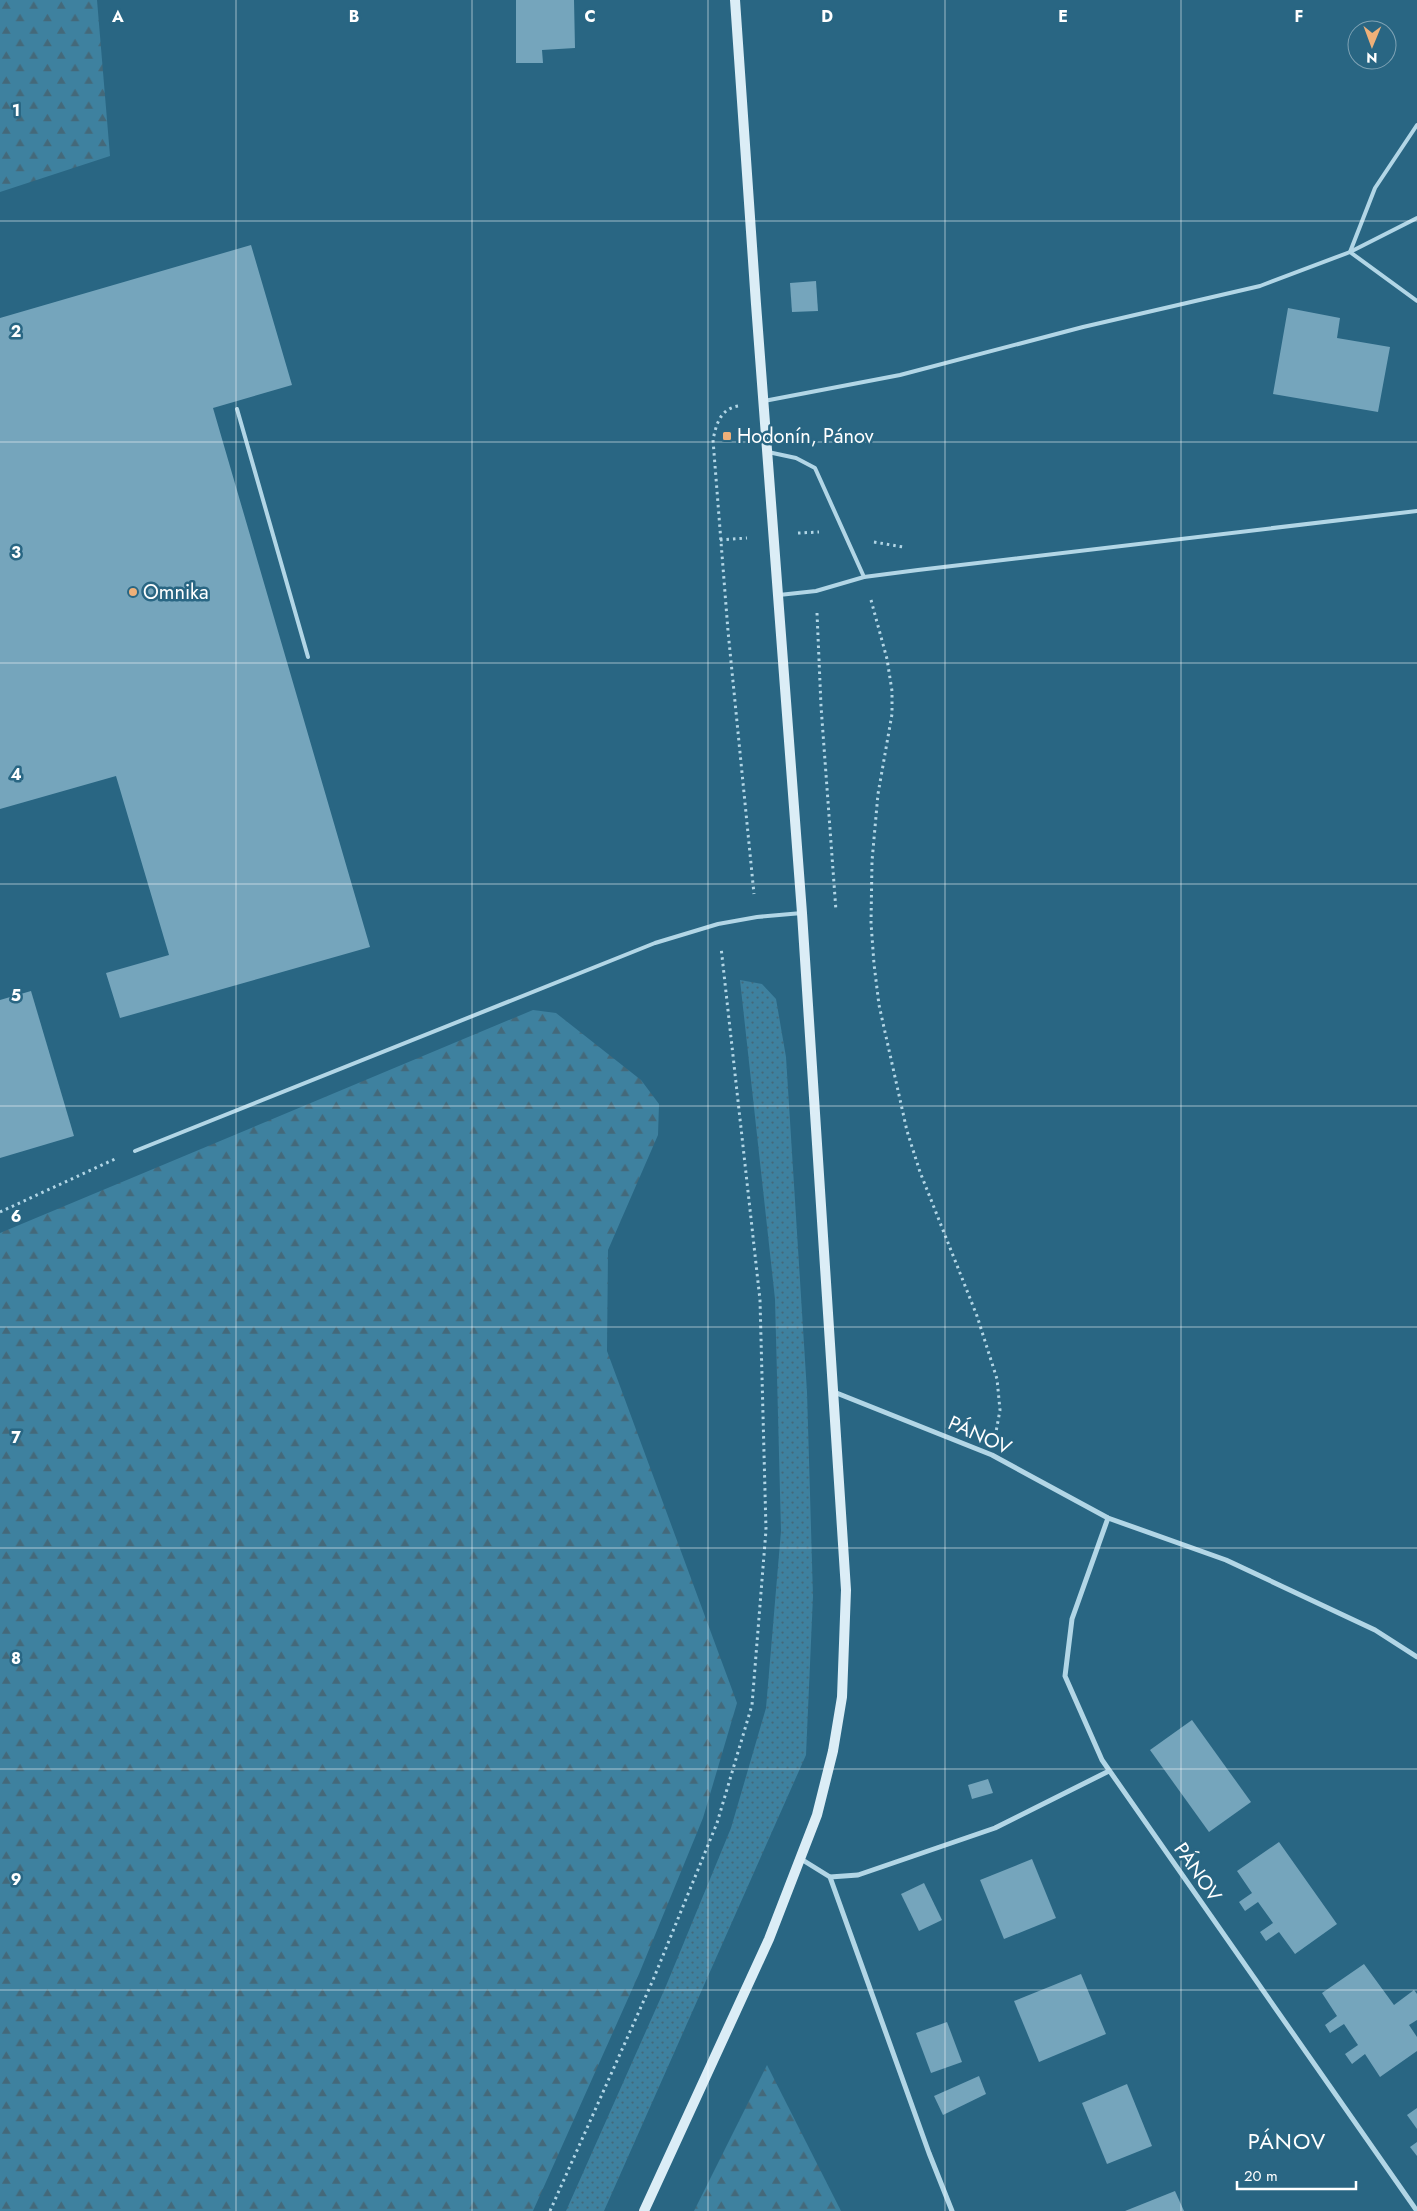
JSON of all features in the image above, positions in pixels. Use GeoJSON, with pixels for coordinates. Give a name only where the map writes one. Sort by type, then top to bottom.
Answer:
{"type":"FeatureCollection","features":[{"type":"Feature","properties":{"kind":"main road"},"geometry":{"type":"LineString","coordinates":[[644,2211],[769,1939],[802,1859],[817,1815],[833,1751],[842,1697],[846,1590],[834,1392],[802,913],[735,0]]}},
{"type":"Feature","properties":{"kind":"street","name":"PÁNOV"},"geometry":{"type":"LineString","coordinates":[[834,1392],[992,1455],[1108,1518],[1226,1560],[1375,1630],[1417,1657]]}},
{"type":"Feature","properties":{"kind":"street","name":"PÁNOV"},"geometry":{"type":"LineString","coordinates":[[1108,1518],[1072,1619],[1066,1676],[1102,1760],[1417,2211]]}},
{"type":"Feature","properties":{"kind":"street"},"geometry":{"type":"LineString","coordinates":[[802,1859],[830,1877],[858,1875],[995,1828],[1109,1771]]}},
{"type":"Feature","properties":{"kind":"street"},"geometry":{"type":"LineString","coordinates":[[830,1877],[929,2153],[952,2211]]}},
{"type":"Feature","properties":{"kind":"lane"},"geometry":{"type":"LineString","coordinates":[[1350,252],[1375,188],[1417,125]]}},
{"type":"Feature","properties":{"kind":"lane"},"geometry":{"type":"LineString","coordinates":[[764,401],[900,375],[1083,327],[1260,286],[1350,252],[1417,218]]}},
{"type":"Feature","properties":{"kind":"lane"},"geometry":{"type":"LineString","coordinates":[[1350,252],[1417,301]]}},
{"type":"Feature","properties":{"kind":"lane"},"geometry":{"type":"LineString","coordinates":[[237,409],[308,657]]}},
{"type":"Feature","properties":{"kind":"lane"},"geometry":{"type":"LineString","coordinates":[[768,452],[796,458],[815,468],[864,578]]}},
{"type":"Feature","properties":{"kind":"lane"},"geometry":{"type":"LineString","coordinates":[[779,595],[816,591],[864,578],[1417,511]]}},
{"type":"Feature","properties":{"kind":"lane"},"geometry":{"type":"LineString","coordinates":[[135,1151],[655,943],[718,924],[757,917],[802,913]]}},
{"type":"Feature","properties":{"kind":"path"},"geometry":{"type":"LineString","coordinates":[[757,917],[720,540],[713,440],[722,414],[733,407],[764,401]]}},
{"type":"Feature","properties":{"kind":"path"},"geometry":{"type":"LineString","coordinates":[[720,540],[818,532],[845,535],[880,544],[912,548]]}},
{"type":"Feature","properties":{"kind":"path"},"geometry":{"type":"LineString","coordinates":[[864,578],[887,660],[892,691],[892,714],[878,794],[872,861],[871,923],[879,1005],[907,1131],[920,1172],[977,1316],[997,1379],[1000,1410],[992,1455]]}},
{"type":"Feature","properties":{"kind":"path"},"geometry":{"type":"LineString","coordinates":[[816,591],[821,706],[836,911]]}},
{"type":"Feature","properties":{"kind":"path"},"geometry":{"type":"LineString","coordinates":[[550,2211],[653,1980],[717,1823],[752,1705],[766,1530],[760,1300],[718,924]]}},
{"type":"Feature","properties":{"kind":"path"},"geometry":{"type":"LineString","coordinates":[[0,1212],[135,1151]]}},
{"type":"Feature","properties":{"kind":"green space"},"geometry":{"type":"Polygon","coordinates":[[[0,0],[97,0],[110,156],[0,192],[0,0]]]}},
{"type":"Feature","properties":{"kind":"green space"},"geometry":{"type":"Polygon","coordinates":[[[740,980],[762,984],[776,999],[786,1057],[807,1392],[813,1596],[806,1755],[604,2211],[566,2211],[666,1986],[731,1828],[766,1708],[781,1531],[775,1299],[740,980]]]}},
{"type":"Feature","properties":{"kind":"green space"},"geometry":{"type":"Polygon","coordinates":[[[533,1010],[556,1013],[641,1080],[659,1104],[658,1135],[608,1250],[607,1351],[737,1703],[703,1818],[639,1974],[533,2211],[0,2211],[0,1233],[533,1010]]]}},
{"type":"Feature","properties":{"kind":"green space"},"geometry":{"type":"Polygon","coordinates":[[[767,2065],[841,2211],[694,2211],[767,2065]]]}},
{"type":"Feature","properties":{"kind":"building"},"geometry":{"type":"Polygon","coordinates":[[[516,0],[574,0],[575,48],[542,50],[543,63],[516,63],[516,0]]]}},
{"type":"Feature","properties":{"kind":"building","name":"Omnika"},"geometry":{"type":"Polygon","coordinates":[[[251,245],[292,385],[213,408],[370,947],[120,1018],[106,973],[169,955],[116,776],[0,809],[0,318],[251,245]]]}},
{"type":"Feature","properties":{"kind":"building"},"geometry":{"type":"Polygon","coordinates":[[[816,281],[818,311],[792,312],[790,283],[816,281]]]}},
{"type":"Feature","properties":{"kind":"building"},"geometry":{"type":"Polygon","coordinates":[[[1288,308],[1340,318],[1337,338],[1390,347],[1378,412],[1273,394],[1288,308]]]}},
{"type":"Feature","properties":{"kind":"building"},"geometry":{"type":"Polygon","coordinates":[[[31,991],[74,1136],[0,1158],[0,1000],[31,991]]]}},
{"type":"Feature","properties":{"kind":"building"},"geometry":{"type":"Polygon","coordinates":[[[1192,1720],[1251,1802],[1209,1832],[1150,1750],[1192,1720]]]}},
{"type":"Feature","properties":{"kind":"building"},"geometry":{"type":"Polygon","coordinates":[[[988,1779],[993,1793],[972,1799],[968,1785],[988,1779]]]}},
{"type":"Feature","properties":{"kind":"building"},"geometry":{"type":"Polygon","coordinates":[[[1279,1842],[1337,1924],[1295,1954],[1279,1932],[1266,1941],[1260,1932],[1273,1923],[1258,1902],[1245,1911],[1239,1902],[1252,1893],[1237,1871],[1279,1842]]]}},
{"type":"Feature","properties":{"kind":"building"},"geometry":{"type":"Polygon","coordinates":[[[1032,1859],[1056,1918],[1004,1939],[980,1880],[1032,1859]]]}},
{"type":"Feature","properties":{"kind":"building"},"geometry":{"type":"Polygon","coordinates":[[[924,1883],[942,1920],[919,1931],[901,1894],[924,1883]]]}},
{"type":"Feature","properties":{"kind":"building"},"geometry":{"type":"Polygon","coordinates":[[[1364,1964],[1394,2005],[1414,1990],[1417,1994],[1417,2020],[1409,2025],[1417,2037],[1417,2051],[1380,2077],[1365,2054],[1352,2064],[1345,2054],[1358,2045],[1344,2024],[1330,2033],[1325,2025],[1337,2016],[1322,1993],[1364,1964]]]}},
{"type":"Feature","properties":{"kind":"building"},"geometry":{"type":"Polygon","coordinates":[[[1081,1974],[1106,2034],[1039,2062],[1014,2001],[1081,1974]]]}},
{"type":"Feature","properties":{"kind":"building"},"geometry":{"type":"Polygon","coordinates":[[[947,2022],[962,2062],[931,2073],[916,2033],[947,2022]]]}},
{"type":"Feature","properties":{"kind":"building"},"geometry":{"type":"Polygon","coordinates":[[[979,2076],[986,2094],[943,2115],[934,2096],[979,2076]]]}},
{"type":"Feature","properties":{"kind":"building"},"geometry":{"type":"Polygon","coordinates":[[[1127,2084],[1152,2146],[1107,2164],[1082,2103],[1127,2084]]]}},
{"type":"Feature","properties":{"kind":"building"},"geometry":{"type":"Polygon","coordinates":[[[1417,2108],[1417,2129],[1407,2115],[1417,2108]]]}},
{"type":"Feature","properties":{"kind":"building"},"geometry":{"type":"Polygon","coordinates":[[[1417,2142],[1417,2156],[1410,2147],[1417,2142]]]}},
{"type":"Feature","properties":{"kind":"building"},"geometry":{"type":"Polygon","coordinates":[[[1175,2191],[1184,2211],[1125,2211],[1175,2191]]]}},
{"type":"Feature","properties":{"kind":"place","name":"Hodonín, Pánov"},"geometry":{"type":"Point","coordinates":[727,436]}},
{"type":"Feature","properties":{"kind":"place","name":"Omnika"},"geometry":{"type":"Point","coordinates":[133,592]}},
{"type":"Feature","properties":{"kind":"district","name":"PÁNOV"},"geometry":{"type":"Point","coordinates":[1287,2141]}}]}
